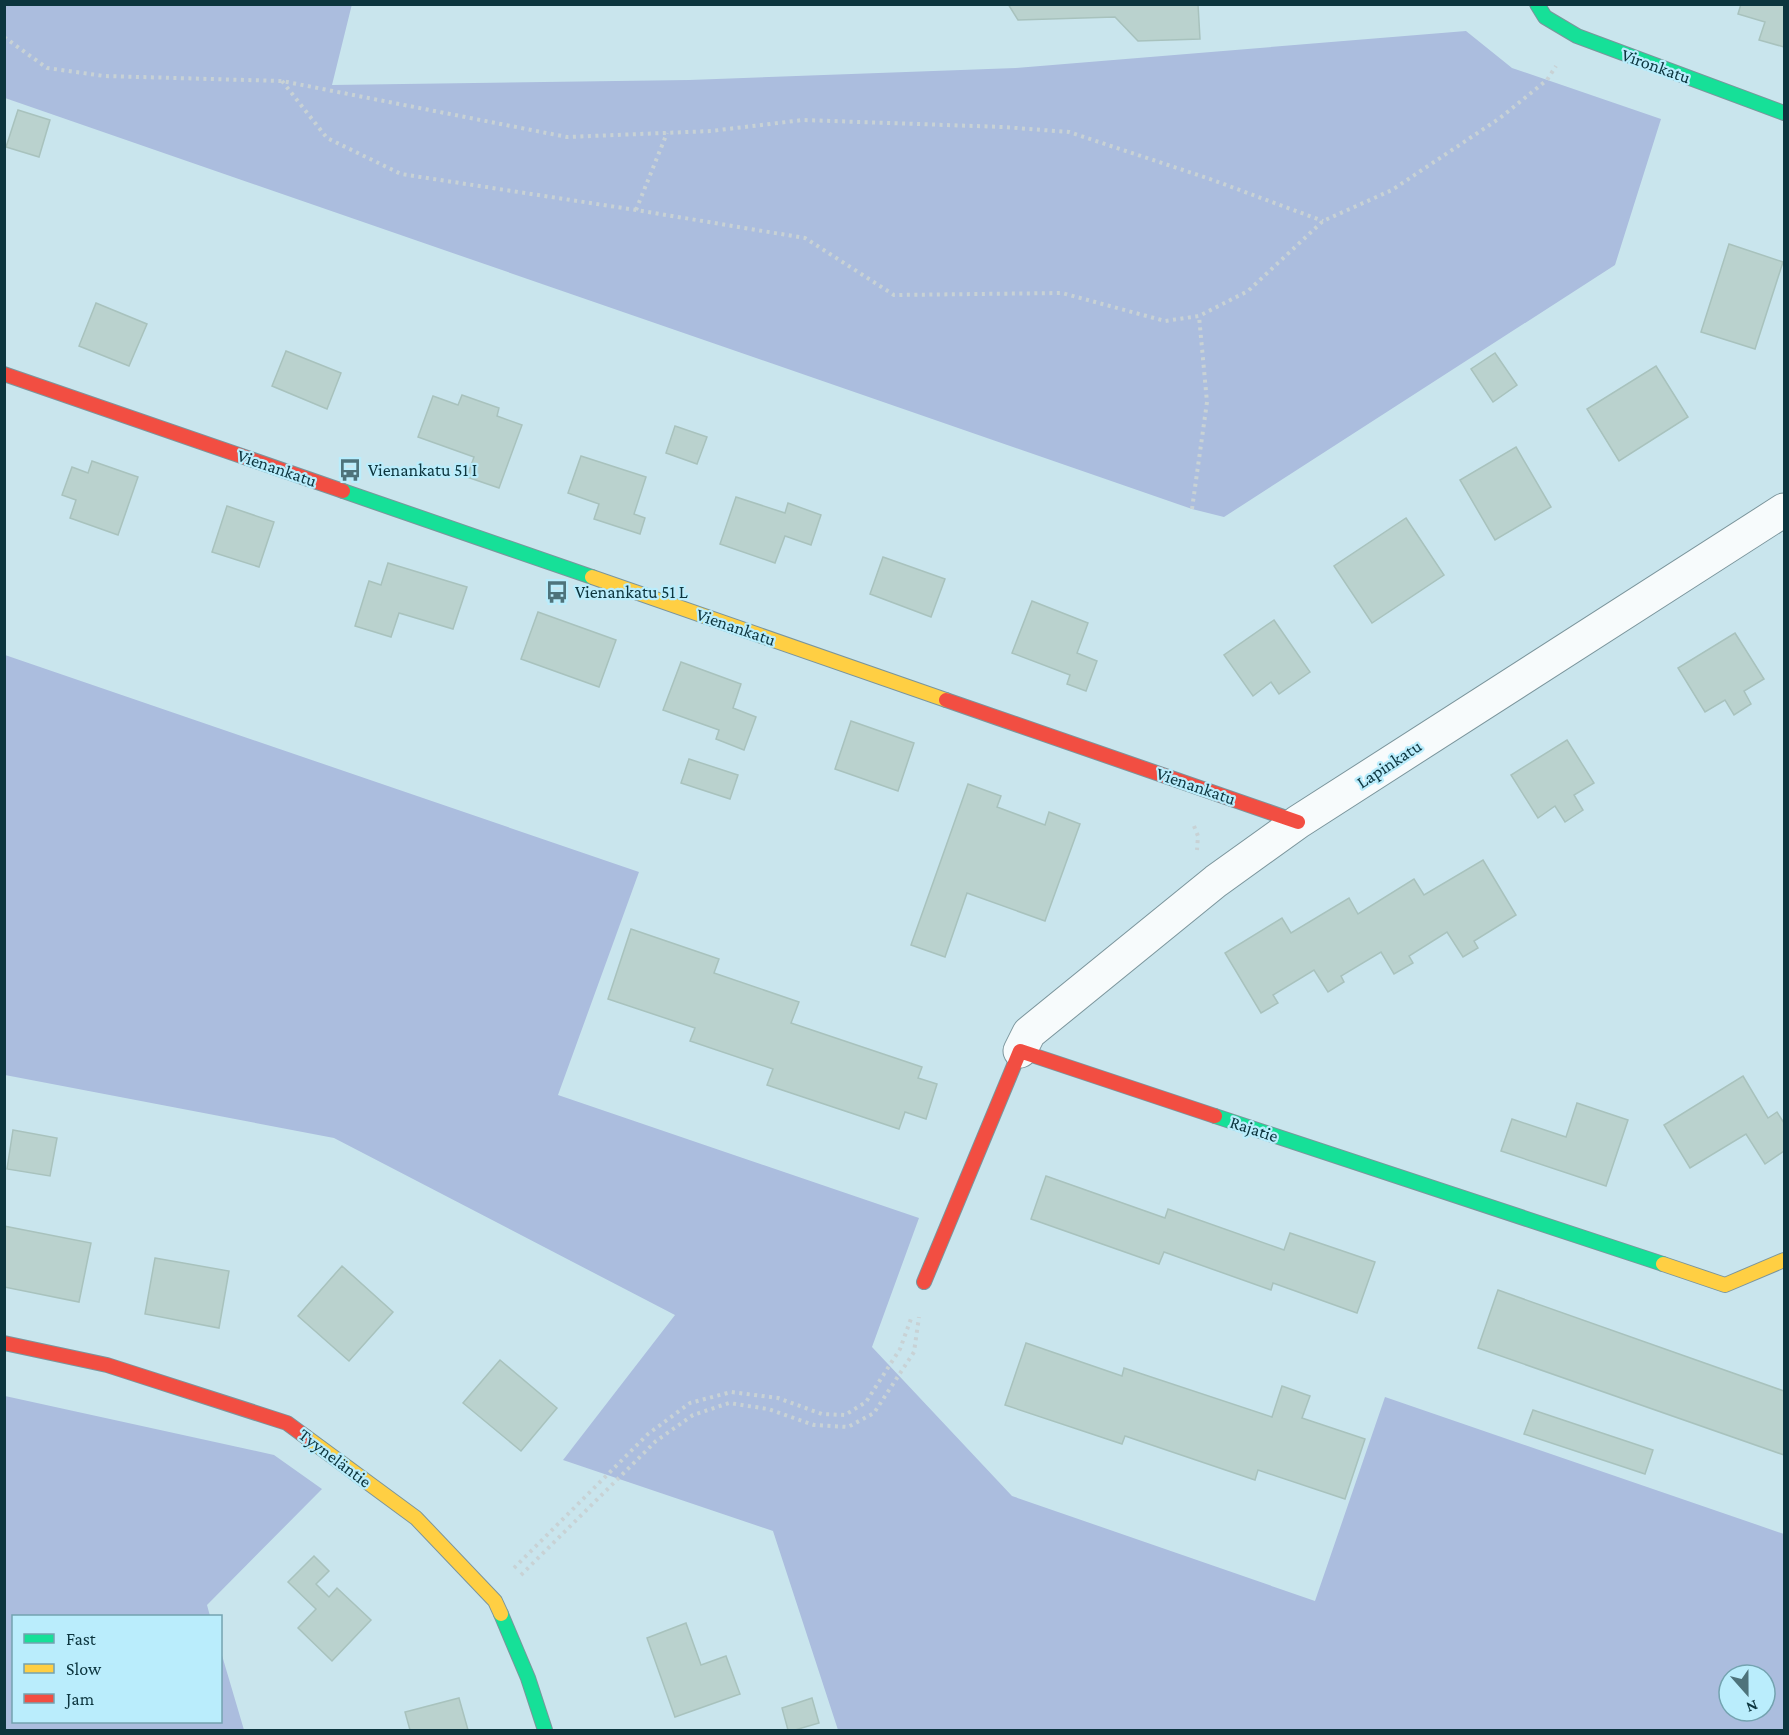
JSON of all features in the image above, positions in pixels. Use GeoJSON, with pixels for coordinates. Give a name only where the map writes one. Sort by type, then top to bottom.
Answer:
{"type":"FeatureCollection","features":[{"type":"Feature","properties":{"kind":"street","name":"Vironkatu"},"geometry":{"type":"LineString","coordinates":[[1538,4],[1545,17],[1577,36],[1785,113]]}},
{"type":"Feature","properties":{"kind":"street","name":"Vienankatu"},"geometry":{"type":"LineString","coordinates":[[4,374],[1298,822]]}},
{"type":"Feature","properties":{"kind":"street","name":"Lapinkatu"},"geometry":{"type":"LineString","coordinates":[[1020,1051],[1029,1034],[1216,881],[1298,822],[1785,510]]}},
{"type":"Feature","properties":{"kind":"street"},"geometry":{"type":"LineString","coordinates":[[924,1282],[1020,1051]]}},
{"type":"Feature","properties":{"kind":"street","name":"Rajatie"},"geometry":{"type":"LineString","coordinates":[[1020,1051],[1725,1285],[1785,1260]]}},
{"type":"Feature","properties":{"kind":"street","name":"Tyyneläntie"},"geometry":{"type":"LineString","coordinates":[[4,1343],[107,1365],[287,1423],[416,1518],[492,1598],[528,1678],[545,1731]]}},
{"type":"Feature","properties":{"kind":"path"},"geometry":{"type":"LineString","coordinates":[[282,81],[327,138],[401,174],[805,238],[894,295],[1062,293],[1165,321],[1199,316],[1248,291],[1323,221],[1392,190],[1500,118],[1547,80],[1577,36]]}},
{"type":"Feature","properties":{"kind":"path"},"geometry":{"type":"LineString","coordinates":[[4,37],[47,68],[104,76],[282,81],[567,137],[711,131],[803,120],[1004,127],[1069,132],[1210,179],[1323,221]]}},
{"type":"Feature","properties":{"kind":"path"},"geometry":{"type":"LineString","coordinates":[[636,210],[667,132]]}},
{"type":"Feature","properties":{"kind":"path"},"geometry":{"type":"LineString","coordinates":[[1192,509],[1207,402],[1199,316]]}},
{"type":"Feature","properties":{"kind":"path"},"geometry":{"type":"LineString","coordinates":[[492,1598],[656,1441],[693,1416],[729,1403],[768,1409],[814,1425],[848,1427],[874,1413],[914,1352],[924,1282]]}},
{"type":"Feature","properties":{"kind":"path"},"geometry":{"type":"LineString","coordinates":[[492,1598],[648,1434],[690,1403],[731,1392],[778,1398],[822,1414],[845,1414],[866,1402],[900,1349],[924,1282]]}},
{"type":"Feature","properties":{"kind":"shaded area"},"geometry":{"type":"Polygon","coordinates":[[[352,4],[332,85],[689,80],[1016,68],[1466,31],[1512,68],[1661,119],[1615,265],[1224,517],[1192,509],[5,98],[5,5],[352,4]]]}},
{"type":"Feature","properties":{"kind":"shaded area"},"geometry":{"type":"Polygon","coordinates":[[[5,655],[639,872],[558,1095],[919,1218],[872,1347],[1012,1496],[1315,1601],[1385,1397],[1784,1534],[1784,1730],[838,1730],[773,1531],[563,1460],[675,1315],[334,1138],[5,1075],[5,655]]]}},
{"type":"Feature","properties":{"kind":"shaded area"},"geometry":{"type":"Polygon","coordinates":[[[5,1396],[274,1455],[322,1489],[207,1605],[210,1615],[12,1615],[12,1723],[222,1723],[222,1655],[244,1730],[5,1730],[5,1396]]]}},
{"type":"Feature","properties":{"kind":"building"},"geometry":{"type":"Polygon","coordinates":[[[1008,4],[1198,4],[1200,39],[1138,41],[1115,17],[1018,20],[1008,4]]]}},
{"type":"Feature","properties":{"kind":"building"},"geometry":{"type":"Polygon","coordinates":[[[1741,4],[1784,4],[1784,47],[1759,40],[1765,22],[1738,14],[1741,4]]]}},
{"type":"Feature","properties":{"kind":"building"},"geometry":{"type":"Polygon","coordinates":[[[18,110],[50,120],[39,157],[6,147],[18,110]]]}},
{"type":"Feature","properties":{"kind":"building"},"geometry":{"type":"Polygon","coordinates":[[[1729,244],[1783,262],[1755,349],[1701,332],[1729,244]]]}},
{"type":"Feature","properties":{"kind":"building"},"geometry":{"type":"Polygon","coordinates":[[[96,303],[147,324],[129,366],[79,346],[96,303]]]}},
{"type":"Feature","properties":{"kind":"building"},"geometry":{"type":"Polygon","coordinates":[[[286,351],[341,373],[327,409],[272,386],[286,351]]]}},
{"type":"Feature","properties":{"kind":"building"},"geometry":{"type":"Polygon","coordinates":[[[1495,353],[1517,385],[1493,402],[1471,369],[1495,353]]]}},
{"type":"Feature","properties":{"kind":"building"},"geometry":{"type":"Polygon","coordinates":[[[1656,366],[1688,417],[1619,461],[1587,409],[1656,366]]]}},
{"type":"Feature","properties":{"kind":"building"},"geometry":{"type":"Polygon","coordinates":[[[462,395],[499,408],[497,416],[522,425],[499,488],[467,477],[474,457],[418,437],[433,396],[458,405],[462,395]]]}},
{"type":"Feature","properties":{"kind":"building"},"geometry":{"type":"Polygon","coordinates":[[[675,426],[707,437],[697,464],[666,453],[675,426]]]}},
{"type":"Feature","properties":{"kind":"building"},"geometry":{"type":"Polygon","coordinates":[[[1516,447],[1551,507],[1495,540],[1460,480],[1516,447]]]}},
{"type":"Feature","properties":{"kind":"building"},"geometry":{"type":"Polygon","coordinates":[[[581,456],[646,477],[634,514],[645,518],[640,534],[594,519],[599,504],[568,493],[581,456]]]}},
{"type":"Feature","properties":{"kind":"building"},"geometry":{"type":"Polygon","coordinates":[[[92,461],[138,477],[118,535],[70,518],[76,500],[62,495],[72,467],[88,473],[92,461]]]}},
{"type":"Feature","properties":{"kind":"building"},"geometry":{"type":"Polygon","coordinates":[[[736,497],[785,513],[788,503],[821,515],[811,545],[785,536],[775,563],[720,544],[736,497]]]}},
{"type":"Feature","properties":{"kind":"building"},"geometry":{"type":"Polygon","coordinates":[[[227,506],[274,522],[259,567],[212,552],[227,506]]]}},
{"type":"Feature","properties":{"kind":"building"},"geometry":{"type":"Polygon","coordinates":[[[1406,518],[1444,575],[1372,623],[1334,566],[1406,518]]]}},
{"type":"Feature","properties":{"kind":"building"},"geometry":{"type":"Polygon","coordinates":[[[883,557],[945,579],[931,617],[870,594],[883,557]]]}},
{"type":"Feature","properties":{"kind":"building"},"geometry":{"type":"Polygon","coordinates":[[[388,563],[467,587],[453,629],[399,613],[391,637],[355,626],[369,581],[381,585],[388,563]]]}},
{"type":"Feature","properties":{"kind":"building"},"geometry":{"type":"Polygon","coordinates":[[[1032,601],[1088,623],[1077,653],[1097,661],[1086,691],[1067,684],[1070,675],[1012,653],[1032,601]]]}},
{"type":"Feature","properties":{"kind":"building"},"geometry":{"type":"Polygon","coordinates":[[[538,612],[616,640],[599,687],[521,659],[538,612]]]}},
{"type":"Feature","properties":{"kind":"building"},"geometry":{"type":"Polygon","coordinates":[[[1274,620],[1310,672],[1279,694],[1271,682],[1253,696],[1224,655],[1274,620]]]}},
{"type":"Feature","properties":{"kind":"building"},"geometry":{"type":"Polygon","coordinates":[[[1735,633],[1764,679],[1744,691],[1751,704],[1734,715],[1725,700],[1705,712],[1678,668],[1735,633]]]}},
{"type":"Feature","properties":{"kind":"building"},"geometry":{"type":"Polygon","coordinates":[[[681,662],[741,684],[733,708],[756,717],[744,750],[716,739],[719,730],[663,710],[681,662]]]}},
{"type":"Feature","properties":{"kind":"building"},"geometry":{"type":"Polygon","coordinates":[[[851,721],[914,743],[898,791],[835,769],[851,721]]]}},
{"type":"Feature","properties":{"kind":"building"},"geometry":{"type":"Polygon","coordinates":[[[1567,740],[1594,783],[1574,795],[1583,810],[1565,822],[1555,806],[1538,818],[1511,775],[1567,740]]]}},
{"type":"Feature","properties":{"kind":"building"},"geometry":{"type":"Polygon","coordinates":[[[689,759],[738,775],[730,799],[681,783],[689,759]]]}},
{"type":"Feature","properties":{"kind":"building"},"geometry":{"type":"Polygon","coordinates":[[[968,784],[1001,796],[997,807],[1045,825],[1049,812],[1080,824],[1045,921],[967,893],[945,957],[911,945],[968,784]]]}},
{"type":"Feature","properties":{"kind":"building"},"geometry":{"type":"Polygon","coordinates":[[[1483,860],[1516,915],[1474,941],[1478,948],[1463,957],[1447,932],[1409,956],[1413,963],[1394,974],[1381,952],[1341,976],[1344,982],[1328,992],[1314,970],[1273,995],[1278,1003],[1261,1013],[1225,953],[1282,918],[1291,933],[1349,898],[1358,914],[1414,879],[1424,895],[1483,860]]]}},
{"type":"Feature","properties":{"kind":"building"},"geometry":{"type":"Polygon","coordinates":[[[631,929],[719,959],[714,973],[799,1002],[791,1023],[922,1067],[918,1078],[937,1084],[926,1119],[905,1112],[899,1129],[767,1085],[773,1069],[690,1041],[695,1028],[608,999],[631,929]]]}},
{"type":"Feature","properties":{"kind":"building"},"geometry":{"type":"Polygon","coordinates":[[[1743,1076],[1768,1118],[1777,1112],[1784,1123],[1784,1151],[1765,1164],[1746,1134],[1690,1168],[1664,1125],[1743,1076]]]}},
{"type":"Feature","properties":{"kind":"building"},"geometry":{"type":"Polygon","coordinates":[[[1577,1103],[1628,1120],[1606,1186],[1501,1151],[1512,1119],[1566,1137],[1577,1103]]]}},
{"type":"Feature","properties":{"kind":"building"},"geometry":{"type":"Polygon","coordinates":[[[13,1130],[57,1138],[50,1176],[7,1169],[13,1130]]]}},
{"type":"Feature","properties":{"kind":"building"},"geometry":{"type":"Polygon","coordinates":[[[1046,1176],[1165,1218],[1168,1209],[1284,1250],[1290,1233],[1375,1262],[1357,1313],[1273,1283],[1271,1290],[1164,1252],[1159,1264],[1031,1219],[1046,1176]]]}},
{"type":"Feature","properties":{"kind":"building"},"geometry":{"type":"Polygon","coordinates":[[[4,1226],[91,1243],[79,1302],[4,1287],[4,1226]]]}},
{"type":"Feature","properties":{"kind":"building"},"geometry":{"type":"Polygon","coordinates":[[[155,1258],[229,1271],[219,1328],[145,1314],[155,1258]]]}},
{"type":"Feature","properties":{"kind":"building"},"geometry":{"type":"Polygon","coordinates":[[[342,1266],[393,1312],[349,1361],[298,1316],[342,1266]]]}},
{"type":"Feature","properties":{"kind":"building"},"geometry":{"type":"Polygon","coordinates":[[[1498,1290],[1784,1391],[1784,1455],[1478,1348],[1498,1290]]]}},
{"type":"Feature","properties":{"kind":"building"},"geometry":{"type":"Polygon","coordinates":[[[1026,1343],[1122,1376],[1124,1368],[1272,1417],[1282,1386],[1310,1396],[1302,1418],[1365,1439],[1345,1499],[1258,1470],[1255,1480],[1125,1436],[1122,1444],[1005,1405],[1026,1343]]]}},
{"type":"Feature","properties":{"kind":"building"},"geometry":{"type":"Polygon","coordinates":[[[500,1360],[557,1408],[521,1451],[463,1403],[500,1360]]]}},
{"type":"Feature","properties":{"kind":"building"},"geometry":{"type":"Polygon","coordinates":[[[1533,1410],[1653,1450],[1645,1474],[1524,1434],[1533,1410]]]}},
{"type":"Feature","properties":{"kind":"building"},"geometry":{"type":"Polygon","coordinates":[[[314,1556],[329,1571],[316,1584],[329,1597],[337,1588],[371,1620],[332,1661],[298,1628],[316,1609],[288,1582],[314,1556]]]}},
{"type":"Feature","properties":{"kind":"building"},"geometry":{"type":"Polygon","coordinates":[[[686,1623],[701,1665],[726,1656],[740,1694],[675,1717],[647,1638],[686,1623]]]}},
{"type":"Feature","properties":{"kind":"building"},"geometry":{"type":"Polygon","coordinates":[[[459,1698],[468,1730],[410,1730],[405,1712],[459,1698]]]}},
{"type":"Feature","properties":{"kind":"building"},"geometry":{"type":"Polygon","coordinates":[[[812,1698],[819,1723],[788,1730],[782,1708],[812,1698]]]}},
{"type":"Feature","properties":{"kind":"traffic: fast"},"geometry":{"type":"LineString","coordinates":[[1537,4],[1545,17],[1577,36],[1784,113]]}},
{"type":"Feature","properties":{"kind":"traffic: fast"},"geometry":{"type":"LineString","coordinates":[[343,491],[592,577]]}},
{"type":"Feature","properties":{"kind":"traffic: fast"},"geometry":{"type":"LineString","coordinates":[[1215,1116],[1663,1264]]}},
{"type":"Feature","properties":{"kind":"traffic: fast"},"geometry":{"type":"LineString","coordinates":[[501,1614],[528,1678],[545,1730]]}},
{"type":"Feature","properties":{"kind":"traffic: slow"},"geometry":{"type":"LineString","coordinates":[[592,577],[946,700]]}},
{"type":"Feature","properties":{"kind":"traffic: slow"},"geometry":{"type":"LineString","coordinates":[[1663,1264],[1725,1285],[1784,1260]]}},
{"type":"Feature","properties":{"kind":"traffic: slow"},"geometry":{"type":"LineString","coordinates":[[306,1437],[416,1518],[495,1601],[501,1614]]}},
{"type":"Feature","properties":{"kind":"traffic: jam"},"geometry":{"type":"LineString","coordinates":[[4,374],[343,491]]}},
{"type":"Feature","properties":{"kind":"traffic: jam"},"geometry":{"type":"LineString","coordinates":[[946,700],[1298,822]]}},
{"type":"Feature","properties":{"kind":"traffic: jam"},"geometry":{"type":"LineString","coordinates":[[924,1282],[1020,1051],[1215,1116]]}},
{"type":"Feature","properties":{"kind":"traffic: jam"},"geometry":{"type":"LineString","coordinates":[[4,1343],[107,1365],[287,1423],[306,1437]]}},
{"type":"Feature","properties":{"kind":"place","name":"Vienankatu 51 I"},"geometry":{"type":"Point","coordinates":[350,470]}},
{"type":"Feature","properties":{"kind":"place","name":"Vienankatu 51 L"},"geometry":{"type":"Point","coordinates":[557,592]}}]}
